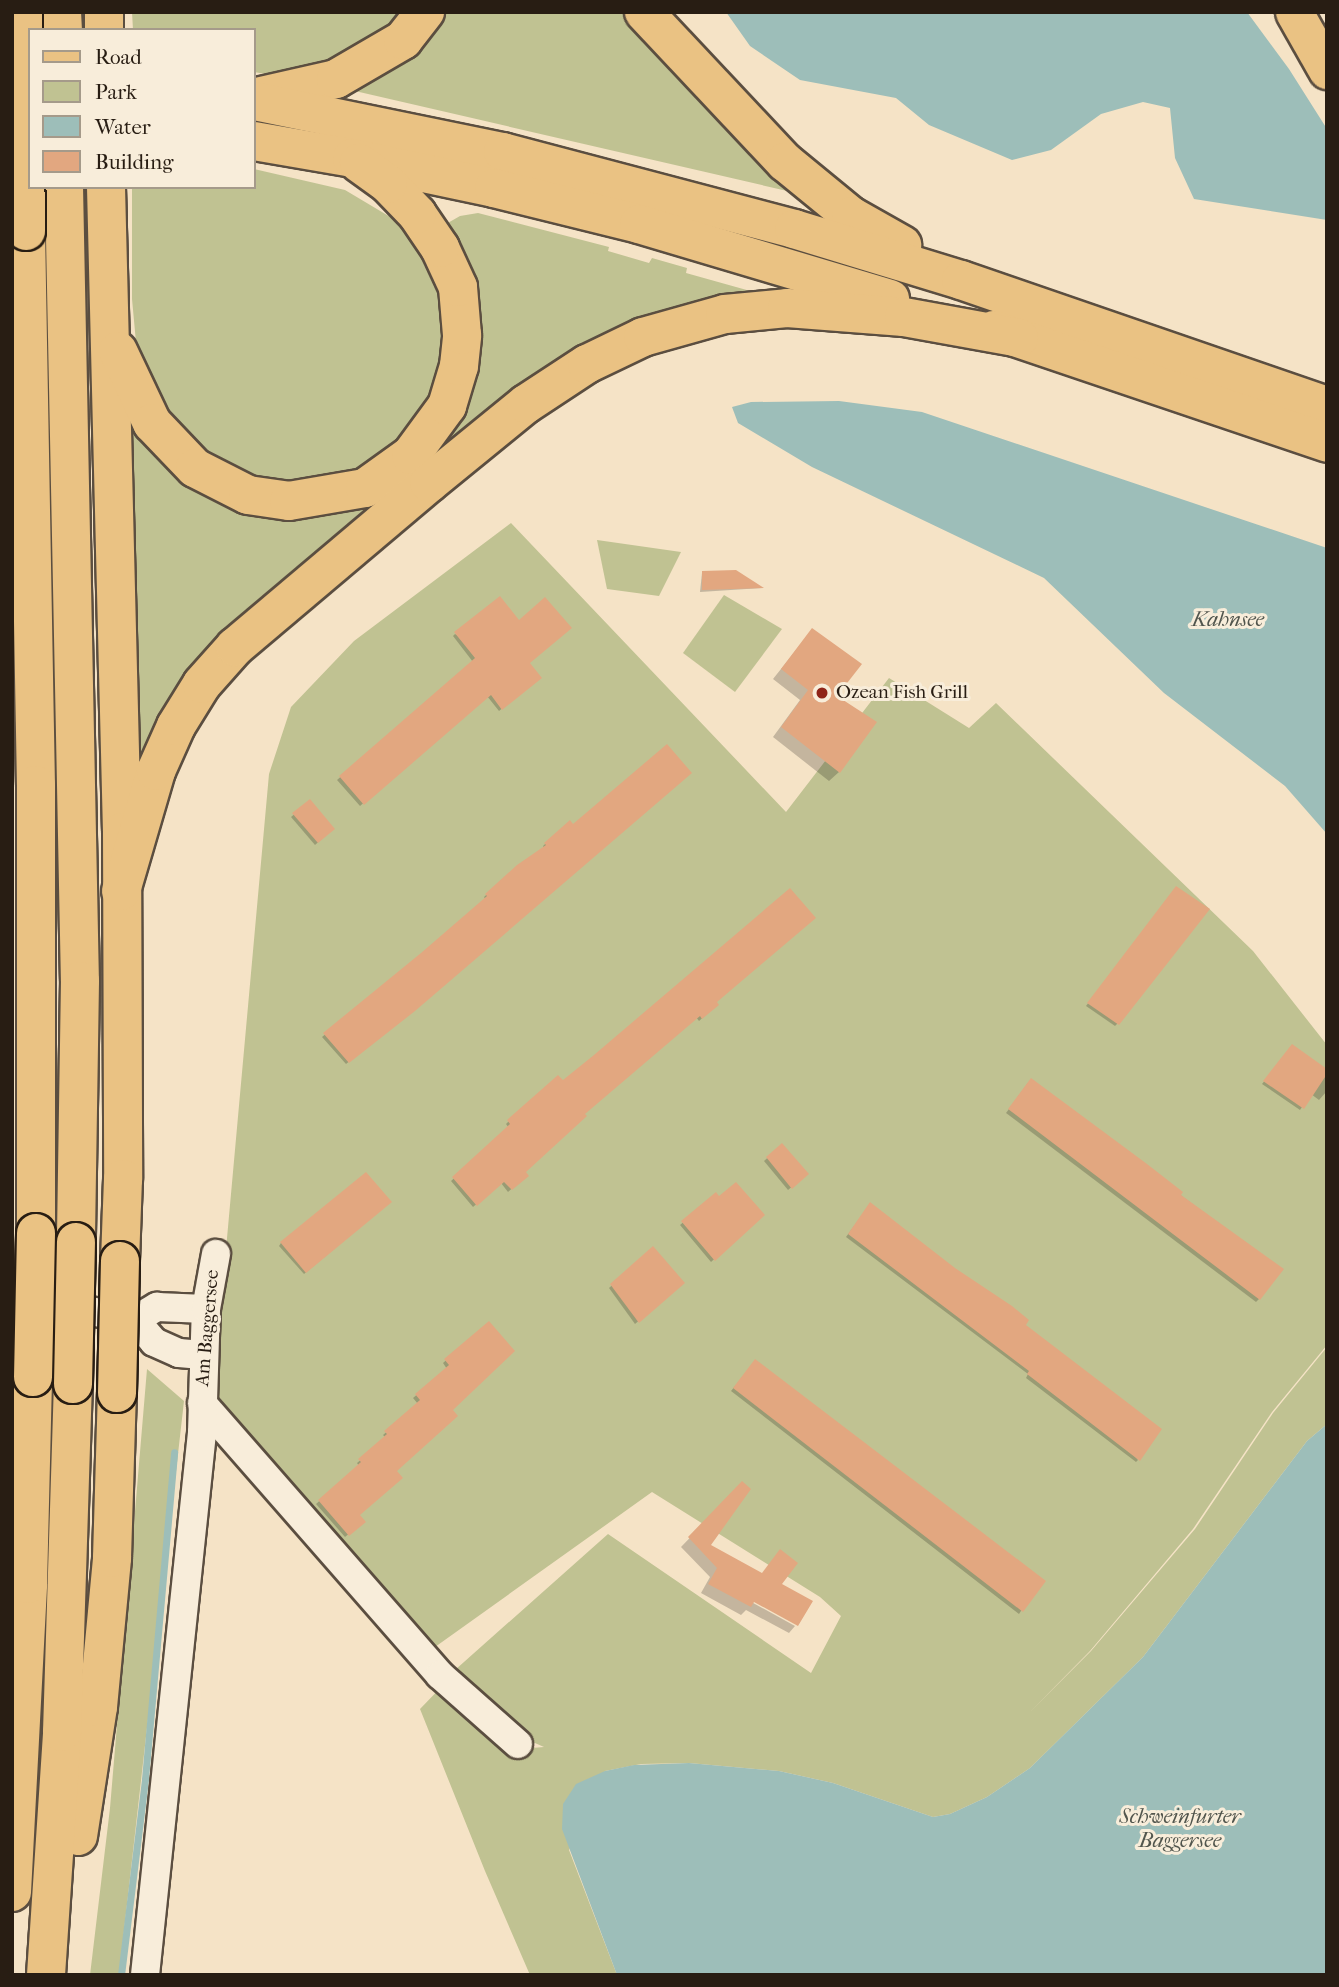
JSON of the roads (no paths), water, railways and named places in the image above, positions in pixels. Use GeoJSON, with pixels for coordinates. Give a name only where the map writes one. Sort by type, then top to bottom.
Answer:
{"type":"FeatureCollection","features":[{"type":"Feature","properties":{"kind":"highway"},"geometry":{"type":"LineString","coordinates":[[12,1892],[29,1584],[36,1233],[36,785],[21,252],[23,12]]}},
{"type":"Feature","properties":{"kind":"highway"},"geometry":{"type":"LineString","coordinates":[[256,99],[336,79],[403,40],[425,12]]}},
{"type":"Feature","properties":{"kind":"highway"},"geometry":{"type":"LineString","coordinates":[[644,12],[785,162],[851,216],[961,280]]}},
{"type":"Feature","properties":{"kind":"highway"},"geometry":{"type":"LineString","coordinates":[[256,99],[503,152],[794,229],[961,280],[1327,406]]}},
{"type":"Feature","properties":{"kind":"highway"},"geometry":{"type":"LineString","coordinates":[[256,141],[352,158],[639,224],[1019,338],[1327,443]]}},
{"type":"Feature","properties":{"kind":"highway"},"geometry":{"type":"LineString","coordinates":[[108,327],[133,387],[152,423],[195,468],[248,495],[289,501],[365,488],[411,456],[447,405],[459,366],[462,335],[458,287],[440,248],[418,214],[388,184],[352,158]]}},
{"type":"Feature","properties":{"kind":"highway"},"geometry":{"type":"LineString","coordinates":[[46,1971],[62,1732],[73,1384],[80,981],[64,189]]}},
{"type":"Feature","properties":{"kind":"highway"},"geometry":{"type":"LineString","coordinates":[[46,1971],[78,1841],[98,1707],[112,1558],[123,1166],[121,776],[106,189]]}},
{"type":"Feature","properties":{"kind":"highway"},"geometry":{"type":"LineString","coordinates":[[121,891],[156,771],[176,726],[202,684],[235,647],[419,491],[526,404],[587,364],[643,337],[724,314],[787,307],[904,317],[1019,338]]}},
{"type":"Feature","properties":{"kind":"highway"},"geometry":{"type":"LineString","coordinates":[[12,704],[36,785]]}},
{"type":"Feature","properties":{"kind":"main road"},"geometry":{"type":"LineString","coordinates":[[1294,12],[1327,69]]}},
{"type":"Feature","properties":{"kind":"street","name":"Am Baggersee"},"geometry":{"type":"LineString","coordinates":[[145,1975],[202,1433],[202,1355],[206,1309],[216,1254]]}},
{"type":"Feature","properties":{"kind":"street"},"geometry":{"type":"LineString","coordinates":[[12,1296],[135,1320],[154,1342],[179,1353],[202,1355]]}},
{"type":"Feature","properties":{"kind":"street"},"geometry":{"type":"LineString","coordinates":[[135,1320],[157,1307],[206,1309]]}},
{"type":"Feature","properties":{"kind":"street"},"geometry":{"type":"LineString","coordinates":[[202,1403],[440,1675],[518,1744]]}},
{"type":"Feature","properties":{"kind":"water"},"geometry":{"type":"Polygon","coordinates":[[[726,12],[1247,12],[1289,69],[1327,129],[1327,220],[1194,199],[1175,158],[1170,108],[1143,102],[1101,114],[1051,150],[1012,160],[929,125],[896,98],[800,80],[750,46],[726,12]]]}},
{"type":"Feature","properties":{"kind":"water","name":"Kahnsee"},"geometry":{"type":"Polygon","coordinates":[[[839,401],[922,412],[1327,548],[1327,834],[1285,786],[1164,693],[1044,578],[812,467],[738,423],[732,407],[751,402],[839,401]]]}},
{"type":"Feature","properties":{"kind":"water","name":"Schweinfurter Baggersee"},"geometry":{"type":"Polygon","coordinates":[[[1327,1424],[1327,1975],[617,1975],[562,1829],[563,1804],[576,1784],[605,1771],[634,1765],[689,1763],[779,1771],[833,1783],[933,1817],[950,1814],[987,1797],[1030,1768],[1143,1657],[1307,1441],[1327,1424]]]}},
{"type":"Feature","properties":{"kind":"waterway"},"geometry":{"type":"LineString","coordinates":[[121,1975],[145,1779],[174,1452]]}},
{"type":"Feature","properties":{"kind":"place","name":"Ozean Fish Grill"},"geometry":{"type":"Point","coordinates":[822,693]}}]}
